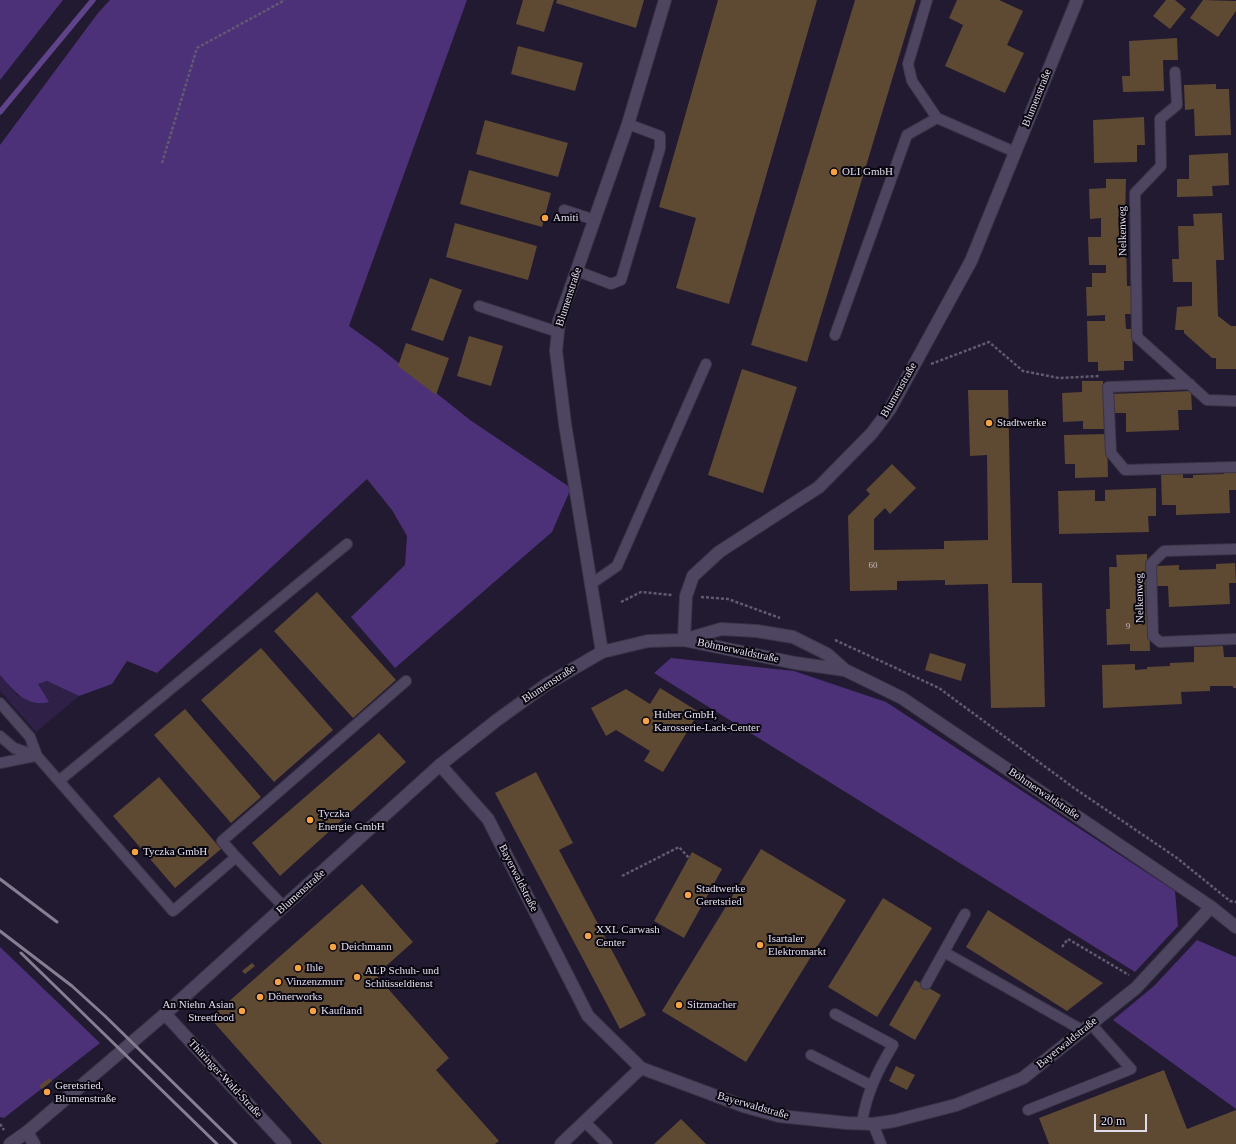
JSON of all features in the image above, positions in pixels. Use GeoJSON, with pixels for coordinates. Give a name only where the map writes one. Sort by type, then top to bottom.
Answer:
{"type":"FeatureCollection","features":[{"type":"Feature","properties":{"kind":"street","name":"Blumenstraße"},"geometry":{"type":"LineString","coordinates":[[602,652],[565,424],[556,351],[559,321],[628,124],[666,0]]}},
{"type":"Feature","properties":{"kind":"street","name":"Blumenstraße"},"geometry":{"type":"LineString","coordinates":[[10,1144],[27,1132],[166,1014],[440,765],[497,720],[547,684],[602,652],[648,641],[684,640],[686,596],[693,576],[719,552],[819,487],[872,433],[890,409],[971,261],[1077,0]]}},
{"type":"Feature","properties":{"kind":"street","name":"Böhmerwaldstraße"},"geometry":{"type":"LineString","coordinates":[[684,640],[721,629],[757,631],[793,637],[827,654],[845,670],[902,698],[1211,907],[1236,927]]}},
{"type":"Feature","properties":{"kind":"street","name":"Böhmerwaldstraße"},"geometry":{"type":"LineString","coordinates":[[684,640],[795,663],[845,670]]}},
{"type":"Feature","properties":{"kind":"street","name":"Bayerwaldstraße"},"geometry":{"type":"LineString","coordinates":[[440,765],[488,819],[588,1016],[641,1068],[736,1103],[779,1116],[867,1123],[894,1121],[956,1105],[1023,1078],[1141,983],[1211,907]]}},
{"type":"Feature","properties":{"kind":"street","name":"Thüringer-Wald-Straße"},"geometry":{"type":"LineString","coordinates":[[166,1014],[285,1144]]}},
{"type":"Feature","properties":{"kind":"street"},"geometry":{"type":"LineString","coordinates":[[561,1144],[641,1068]]}},
{"type":"Feature","properties":{"kind":"street"},"geometry":{"type":"LineString","coordinates":[[27,1132],[34,1144]]}},
{"type":"Feature","properties":{"kind":"lane"},"geometry":{"type":"LineString","coordinates":[[927,0],[908,64],[912,81],[937,118],[1015,152]]}},
{"type":"Feature","properties":{"kind":"lane","name":"Nelkenweg"},"geometry":{"type":"LineString","coordinates":[[1175,72],[1177,105],[1160,119],[1161,166],[1135,193],[1137,337],[1207,400],[1236,401]]}},
{"type":"Feature","properties":{"kind":"lane"},"geometry":{"type":"LineString","coordinates":[[835,336],[907,135],[937,118]]}},
{"type":"Feature","properties":{"kind":"lane"},"geometry":{"type":"LineString","coordinates":[[577,271],[611,284],[621,280],[660,148],[660,136],[628,124]]}},
{"type":"Feature","properties":{"kind":"lane"},"geometry":{"type":"LineString","coordinates":[[564,210],[595,220]]}},
{"type":"Feature","properties":{"kind":"lane"},"geometry":{"type":"LineString","coordinates":[[479,306],[558,332]]}},
{"type":"Feature","properties":{"kind":"lane"},"geometry":{"type":"LineString","coordinates":[[591,584],[617,566],[706,364]]}},
{"type":"Feature","properties":{"kind":"lane"},"geometry":{"type":"LineString","coordinates":[[1190,384],[1108,387],[1111,453],[1125,470],[1236,467]]}},
{"type":"Feature","properties":{"kind":"lane"},"geometry":{"type":"LineString","coordinates":[[60,780],[347,544]]}},
{"type":"Feature","properties":{"kind":"lane","name":"Nelkenweg"},"geometry":{"type":"LineString","coordinates":[[1236,549],[1164,551],[1151,564],[1153,636],[1160,642],[1236,639]]}},
{"type":"Feature","properties":{"kind":"lane"},"geometry":{"type":"LineString","coordinates":[[284,908],[222,841],[406,682]]}},
{"type":"Feature","properties":{"kind":"lane"},"geometry":{"type":"LineString","coordinates":[[0,703],[30,737],[37,756],[60,780],[173,911],[236,856]]}},
{"type":"Feature","properties":{"kind":"lane"},"geometry":{"type":"LineString","coordinates":[[0,736],[14,748],[37,756]]}},
{"type":"Feature","properties":{"kind":"lane"},"geometry":{"type":"LineString","coordinates":[[0,763],[37,756]]}},
{"type":"Feature","properties":{"kind":"lane"},"geometry":{"type":"LineString","coordinates":[[926,984],[965,914]]}},
{"type":"Feature","properties":{"kind":"lane"},"geometry":{"type":"LineString","coordinates":[[944,952],[1086,1027],[1131,1069],[1028,1110]]}},
{"type":"Feature","properties":{"kind":"lane"},"geometry":{"type":"LineString","coordinates":[[835,1014],[893,1045],[876,1074],[864,1107],[867,1123],[881,1144]]}},
{"type":"Feature","properties":{"kind":"lane"},"geometry":{"type":"LineString","coordinates":[[811,1055],[872,1086]]}},
{"type":"Feature","properties":{"kind":"lane"},"geometry":{"type":"LineString","coordinates":[[585,1122],[607,1144]]}},
{"type":"Feature","properties":{"kind":"path"},"geometry":{"type":"LineString","coordinates":[[162,163],[197,48],[285,0]]}},
{"type":"Feature","properties":{"kind":"path"},"geometry":{"type":"LineString","coordinates":[[910,372],[988,342],[1023,371],[1060,378],[1104,376]]}},
{"type":"Feature","properties":{"kind":"path"},"geometry":{"type":"LineString","coordinates":[[622,876],[679,847],[689,858]]}},
{"type":"Feature","properties":{"kind":"path"},"geometry":{"type":"LineString","coordinates":[[1062,947],[1068,939],[1141,983]]}},
{"type":"Feature","properties":{"kind":"shaded area"},"geometry":{"type":"Polygon","coordinates":[[[0,0],[63,0],[0,80],[0,0]]]}},
{"type":"Feature","properties":{"kind":"shaded area"},"geometry":{"type":"Polygon","coordinates":[[[110,0],[467,0],[349,326],[380,348],[470,420],[571,488],[552,532],[395,668],[351,617],[405,565],[407,536],[392,510],[367,479],[157,673],[127,661],[112,684],[79,696],[47,681],[38,684],[49,702],[41,703],[27,700],[15,692],[0,675],[0,145],[98,13],[110,0]]]}},
{"type":"Feature","properties":{"kind":"shaded area"},"geometry":{"type":"Polygon","coordinates":[[[671,658],[794,671],[886,702],[1175,891],[1178,926],[1135,972],[654,673],[671,658]]]}},
{"type":"Feature","properties":{"kind":"shaded area"},"geometry":{"type":"Polygon","coordinates":[[[0,675],[18,696],[38,684],[47,681],[79,696],[36,732],[0,691],[0,675]]]}},
{"type":"Feature","properties":{"kind":"shaded area"},"geometry":{"type":"Polygon","coordinates":[[[1197,940],[1236,957],[1236,1109],[1113,1020],[1154,986],[1197,940]]]}},
{"type":"Feature","properties":{"kind":"shaded area"},"geometry":{"type":"Polygon","coordinates":[[[0,947],[100,1043],[4,1118],[0,1117],[0,947]]]}},
{"type":"Feature","properties":{"kind":"building"},"geometry":{"type":"Polygon","coordinates":[[[523,0],[554,0],[544,32],[516,24],[523,0]]]}},
{"type":"Feature","properties":{"kind":"building"},"geometry":{"type":"Polygon","coordinates":[[[557,0],[644,0],[636,28],[556,3],[557,0]]]}},
{"type":"Feature","properties":{"kind":"building"},"geometry":{"type":"Polygon","coordinates":[[[718,0],[817,0],[729,304],[676,288],[696,218],[659,207],[718,0]]]}},
{"type":"Feature","properties":{"kind":"building","name":"OLI GmbH"},"geometry":{"type":"Polygon","coordinates":[[[855,0],[916,0],[807,362],[751,345],[855,0]]]}},
{"type":"Feature","properties":{"kind":"building"},"geometry":{"type":"Polygon","coordinates":[[[957,0],[999,0],[1023,11],[1007,45],[1024,53],[1005,93],[945,66],[963,25],[949,18],[957,0]]]}},
{"type":"Feature","properties":{"kind":"building"},"geometry":{"type":"Polygon","coordinates":[[[1166,0],[1175,0],[1186,9],[1170,29],[1153,16],[1166,0]]]}},
{"type":"Feature","properties":{"kind":"building"},"geometry":{"type":"Polygon","coordinates":[[[1203,0],[1236,1],[1236,11],[1218,37],[1190,18],[1203,0]]]}},
{"type":"Feature","properties":{"kind":"building"},"geometry":{"type":"Polygon","coordinates":[[[1177,38],[1178,60],[1163,60],[1164,91],[1123,92],[1122,76],[1130,76],[1129,41],[1177,38]]]}},
{"type":"Feature","properties":{"kind":"building"},"geometry":{"type":"Polygon","coordinates":[[[518,46],[583,63],[575,91],[511,74],[518,46]]]}},
{"type":"Feature","properties":{"kind":"building"},"geometry":{"type":"Polygon","coordinates":[[[1216,84],[1216,89],[1229,89],[1231,135],[1195,136],[1194,109],[1185,110],[1184,85],[1216,84]]]}},
{"type":"Feature","properties":{"kind":"building"},"geometry":{"type":"Polygon","coordinates":[[[1144,117],[1145,145],[1137,145],[1137,162],[1094,163],[1093,120],[1144,117]]]}},
{"type":"Feature","properties":{"kind":"building"},"geometry":{"type":"Polygon","coordinates":[[[485,120],[568,143],[558,177],[476,154],[485,120]]]}},
{"type":"Feature","properties":{"kind":"building"},"geometry":{"type":"Polygon","coordinates":[[[1228,153],[1229,185],[1212,186],[1213,196],[1177,197],[1177,179],[1189,179],[1189,155],[1228,153]]]}},
{"type":"Feature","properties":{"kind":"building"},"geometry":{"type":"Polygon","coordinates":[[[469,170],[551,193],[542,227],[460,204],[469,170]]]}},
{"type":"Feature","properties":{"kind":"building"},"geometry":{"type":"Polygon","coordinates":[[[1106,179],[1126,179],[1125,218],[1118,218],[1119,237],[1126,237],[1127,286],[1131,286],[1132,314],[1125,314],[1126,329],[1132,329],[1133,361],[1124,361],[1124,370],[1098,371],[1098,362],[1088,362],[1087,321],[1105,321],[1105,315],[1087,316],[1086,287],[1092,287],[1092,273],[1106,273],[1106,265],[1089,265],[1088,237],[1101,237],[1101,218],[1090,219],[1089,189],[1106,188],[1106,179]]]}},
{"type":"Feature","properties":{"kind":"building"},"geometry":{"type":"Polygon","coordinates":[[[1222,213],[1224,260],[1216,260],[1218,316],[1231,326],[1236,326],[1236,369],[1216,369],[1216,358],[1212,358],[1184,333],[1184,330],[1175,330],[1177,307],[1192,306],[1192,282],[1173,282],[1172,259],[1179,259],[1178,226],[1194,226],[1193,214],[1222,213]]]}},
{"type":"Feature","properties":{"kind":"building"},"geometry":{"type":"Polygon","coordinates":[[[455,223],[537,246],[528,280],[446,257],[455,223]]]}},
{"type":"Feature","properties":{"kind":"building"},"geometry":{"type":"Polygon","coordinates":[[[430,278],[462,290],[443,341],[411,330],[430,278]]]}},
{"type":"Feature","properties":{"kind":"building"},"geometry":{"type":"Polygon","coordinates":[[[469,336],[503,346],[491,386],[457,376],[469,336]]]}},
{"type":"Feature","properties":{"kind":"building"},"geometry":{"type":"Polygon","coordinates":[[[406,343],[449,358],[436,395],[398,366],[406,343]]]}},
{"type":"Feature","properties":{"kind":"building"},"geometry":{"type":"Polygon","coordinates":[[[742,369],[797,387],[763,493],[708,475],[742,369]]]}},
{"type":"Feature","properties":{"kind":"building"},"geometry":{"type":"Polygon","coordinates":[[[1082,381],[1103,381],[1104,429],[1083,429],[1083,421],[1063,422],[1062,393],[1082,392],[1082,381]]]}},
{"type":"Feature","properties":{"kind":"building"},"geometry":{"type":"Polygon","coordinates":[[[968,390],[1008,390],[1012,583],[1042,583],[1045,707],[991,708],[988,584],[945,585],[945,580],[897,581],[897,590],[850,591],[848,516],[870,494],[866,490],[892,464],[916,488],[890,514],[885,508],[874,519],[874,550],[944,549],[944,541],[988,540],[987,455],[970,456],[968,390]]]}},
{"type":"Feature","properties":{"kind":"building"},"geometry":{"type":"Polygon","coordinates":[[[1191,391],[1192,410],[1178,410],[1179,430],[1126,432],[1126,413],[1112,413],[1111,394],[1191,391]]]}},
{"type":"Feature","properties":{"kind":"building"},"geometry":{"type":"Polygon","coordinates":[[[1107,434],[1108,477],[1075,478],[1075,464],[1065,464],[1064,435],[1107,434]]]}},
{"type":"Feature","properties":{"kind":"building"},"geometry":{"type":"Polygon","coordinates":[[[1224,472],[1236,472],[1236,490],[1229,490],[1230,513],[1176,515],[1176,505],[1162,505],[1161,474],[1183,474],[1183,478],[1193,478],[1193,475],[1224,474],[1224,472]]]}},
{"type":"Feature","properties":{"kind":"building"},"geometry":{"type":"Polygon","coordinates":[[[1156,488],[1156,516],[1148,516],[1149,532],[1059,534],[1058,491],[1095,490],[1095,501],[1105,501],[1105,490],[1156,488]]]}},
{"type":"Feature","properties":{"kind":"building"},"geometry":{"type":"Polygon","coordinates":[[[1147,554],[1150,651],[1130,651],[1130,644],[1107,645],[1106,609],[1110,609],[1109,567],[1117,567],[1116,555],[1147,554]]]}},
{"type":"Feature","properties":{"kind":"building"},"geometry":{"type":"Polygon","coordinates":[[[1235,563],[1236,583],[1229,583],[1230,604],[1169,607],[1168,586],[1157,586],[1156,566],[1179,565],[1179,570],[1216,569],[1216,564],[1235,563]]]}},
{"type":"Feature","properties":{"kind":"building"},"geometry":{"type":"Polygon","coordinates":[[[317,592],[396,680],[353,718],[274,631],[317,592]]]}},
{"type":"Feature","properties":{"kind":"building"},"geometry":{"type":"Polygon","coordinates":[[[1223,646],[1224,657],[1236,657],[1236,688],[1233,688],[1233,686],[1210,686],[1210,691],[1181,692],[1182,704],[1103,708],[1102,665],[1135,664],[1135,670],[1147,669],[1147,667],[1170,666],[1170,663],[1194,662],[1194,647],[1223,646]]]}},
{"type":"Feature","properties":{"kind":"building"},"geometry":{"type":"Polygon","coordinates":[[[261,648],[333,730],[274,782],[201,700],[261,648]]]}},
{"type":"Feature","properties":{"kind":"building"},"geometry":{"type":"Polygon","coordinates":[[[930,653],[966,664],[961,681],[925,670],[930,653]]]}},
{"type":"Feature","properties":{"kind":"building","name":"Huber GmbH, Karosserie-Lack-Center"},"geometry":{"type":"Polygon","coordinates":[[[660,688],[699,712],[663,772],[644,761],[650,751],[616,730],[606,736],[591,708],[626,689],[650,704],[660,688]]]}},
{"type":"Feature","properties":{"kind":"building"},"geometry":{"type":"Polygon","coordinates":[[[185,709],[261,797],[231,823],[154,735],[185,709]]]}},
{"type":"Feature","properties":{"kind":"building","name":"Tyczka Energie GmbH"},"geometry":{"type":"Polygon","coordinates":[[[379,733],[406,762],[280,876],[252,843],[379,733]]]}},
{"type":"Feature","properties":{"kind":"building","name":"XXL Carwash Center"},"geometry":{"type":"Polygon","coordinates":[[[536,772],[573,843],[559,850],[646,1015],[620,1029],[495,793],[536,772]]]}},
{"type":"Feature","properties":{"kind":"building"},"geometry":{"type":"Polygon","coordinates":[[[159,777],[221,849],[175,888],[113,816],[159,777]]]}},
{"type":"Feature","properties":{"kind":"building","name":"Isartaler Elektromarkt"},"geometry":{"type":"Polygon","coordinates":[[[761,849],[846,900],[746,1062],[662,1011],[761,849]]]}},
{"type":"Feature","properties":{"kind":"building","name":"Stadtwerke Geretsried"},"geometry":{"type":"Polygon","coordinates":[[[692,852],[722,869],[684,938],[654,921],[692,852]]]}},
{"type":"Feature","properties":{"kind":"building","name":"Kaufland"},"geometry":{"type":"Polygon","coordinates":[[[362,884],[413,942],[376,975],[449,1058],[436,1070],[499,1141],[495,1144],[322,1144],[210,1018],[362,884]]]}},
{"type":"Feature","properties":{"kind":"building"},"geometry":{"type":"Polygon","coordinates":[[[883,898],[932,928],[877,1017],[828,987],[883,898]]]}},
{"type":"Feature","properties":{"kind":"building"},"geometry":{"type":"Polygon","coordinates":[[[988,910],[1103,983],[1067,1011],[966,947],[988,910]]]}},
{"type":"Feature","properties":{"kind":"building"},"geometry":{"type":"Polygon","coordinates":[[[252,963],[255,966],[245,974],[242,971],[252,963]]]}},
{"type":"Feature","properties":{"kind":"building"},"geometry":{"type":"Polygon","coordinates":[[[915,980],[941,995],[915,1040],[889,1025],[915,980]]]}},
{"type":"Feature","properties":{"kind":"building"},"geometry":{"type":"Polygon","coordinates":[[[896,1066],[915,1075],[907,1090],[889,1081],[896,1066]]]}},
{"type":"Feature","properties":{"kind":"building"},"geometry":{"type":"Polygon","coordinates":[[[1164,1070],[1187,1129],[1236,1110],[1236,1144],[1049,1144],[1039,1118],[1164,1070]]]}},
{"type":"Feature","properties":{"kind":"building"},"geometry":{"type":"Polygon","coordinates":[[[49,1078],[52,1081],[42,1089],[39,1086],[49,1078]]]}},
{"type":"Feature","properties":{"kind":"building"},"geometry":{"type":"Polygon","coordinates":[[[681,1119],[706,1144],[654,1144],[681,1119]]]}},
{"type":"Feature","properties":{"kind":"waterway"},"geometry":{"type":"LineString","coordinates":[[0,112],[93,0]]}},
{"type":"Feature","properties":{"kind":"railway"},"geometry":{"type":"LineString","coordinates":[[0,879],[57,922]]}},
{"type":"Feature","properties":{"kind":"railway"},"geometry":{"type":"LineString","coordinates":[[0,931],[72,986],[105,1016],[236,1144]]}},
{"type":"Feature","properties":{"kind":"railway"},"geometry":{"type":"LineString","coordinates":[[21,953],[217,1144]]}},
{"type":"Feature","properties":{"kind":"place","name":"OLI GmbH"},"geometry":{"type":"Point","coordinates":[834,172]}},
{"type":"Feature","properties":{"kind":"place","name":"Amiti"},"geometry":{"type":"Point","coordinates":[545,218]}},
{"type":"Feature","properties":{"kind":"place","name":"Stadtwerke"},"geometry":{"type":"Point","coordinates":[989,423]}},
{"type":"Feature","properties":{"kind":"place","name":"Huber GmbH, Karosserie-Lack-Center"},"geometry":{"type":"Point","coordinates":[646,721]}},
{"type":"Feature","properties":{"kind":"place","name":"Tyczka Energie GmbH"},"geometry":{"type":"Point","coordinates":[310,820]}},
{"type":"Feature","properties":{"kind":"place","name":"Tyczka GmbH"},"geometry":{"type":"Point","coordinates":[135,852]}},
{"type":"Feature","properties":{"kind":"place","name":"Stadtwerke Geretsried"},"geometry":{"type":"Point","coordinates":[688,895]}},
{"type":"Feature","properties":{"kind":"place","name":"XXL Carwash Center"},"geometry":{"type":"Point","coordinates":[588,936]}},
{"type":"Feature","properties":{"kind":"place","name":"Isartaler Elektromarkt"},"geometry":{"type":"Point","coordinates":[760,945]}},
{"type":"Feature","properties":{"kind":"place","name":"Deichmann"},"geometry":{"type":"Point","coordinates":[333,947]}},
{"type":"Feature","properties":{"kind":"place","name":"Ihle"},"geometry":{"type":"Point","coordinates":[298,968]}},
{"type":"Feature","properties":{"kind":"place","name":"ALP Schuh- und Schlüsseldienst"},"geometry":{"type":"Point","coordinates":[357,977]}},
{"type":"Feature","properties":{"kind":"place","name":"Vinzenzmurr"},"geometry":{"type":"Point","coordinates":[278,982]}},
{"type":"Feature","properties":{"kind":"place","name":"Dönerworks"},"geometry":{"type":"Point","coordinates":[260,997]}},
{"type":"Feature","properties":{"kind":"place","name":"Sitzmacher"},"geometry":{"type":"Point","coordinates":[679,1005]}},
{"type":"Feature","properties":{"kind":"place","name":"An Niehn Asian Streetfood"},"geometry":{"type":"Point","coordinates":[242,1011]}},
{"type":"Feature","properties":{"kind":"place","name":"Kaufland"},"geometry":{"type":"Point","coordinates":[313,1011]}},
{"type":"Feature","properties":{"kind":"place","name":"Geretsried, Blumenstraße"},"geometry":{"type":"Point","coordinates":[47,1092]}}]}
